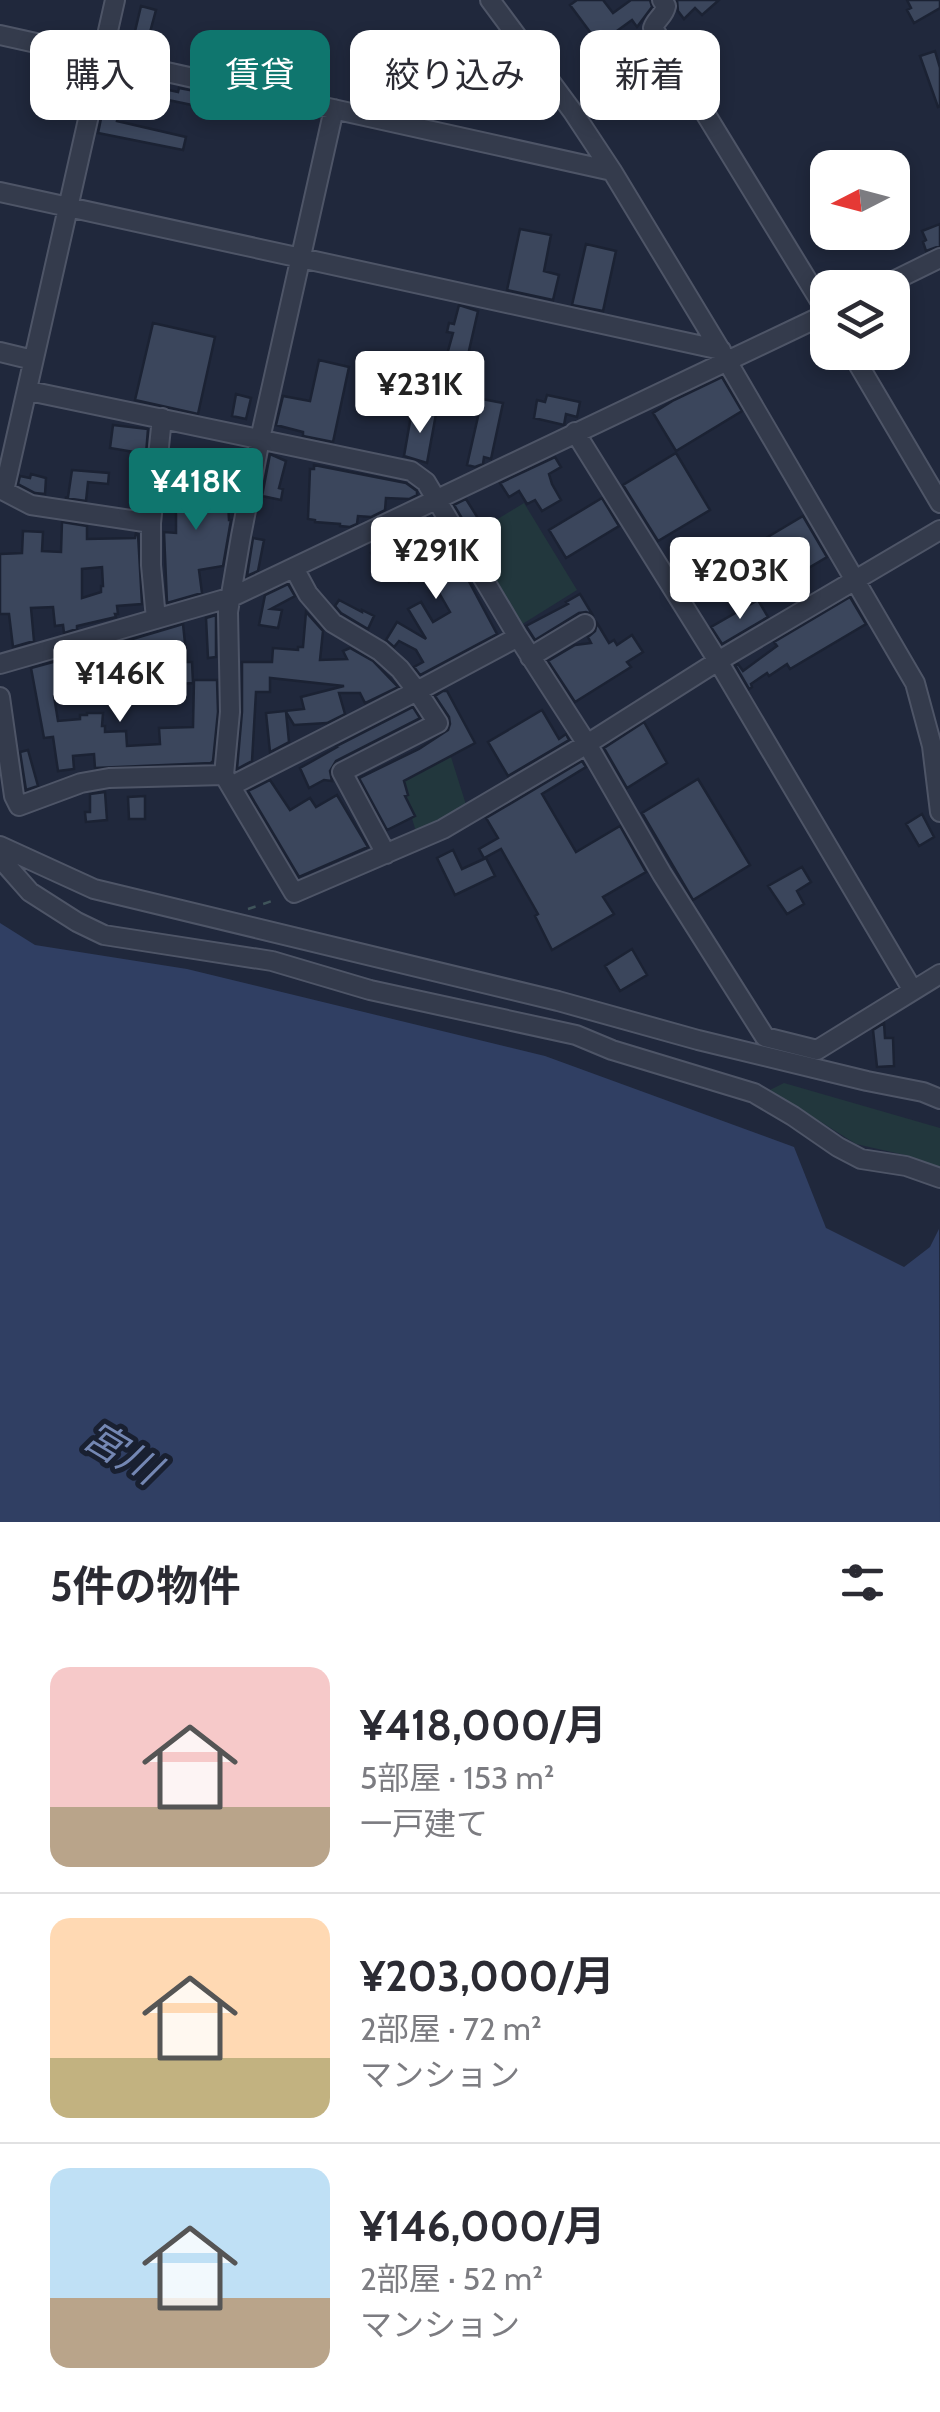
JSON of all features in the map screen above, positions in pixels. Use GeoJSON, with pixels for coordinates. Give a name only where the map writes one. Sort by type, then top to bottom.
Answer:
{"type":"FeatureCollection","features":[{"type":"Feature","properties":{"kind":"street"},"geometry":{"type":"LineString","coordinates":[[108,30],[115,0]]}},
{"type":"Feature","properties":{"kind":"street"},"geometry":{"type":"LineString","coordinates":[[490,0],[612,171],[915,683],[936,747],[940,812]]}},
{"type":"Feature","properties":{"kind":"street"},"geometry":{"type":"LineString","coordinates":[[662,0],[665,14],[653,28],[810,285]]}},
{"type":"Feature","properties":{"kind":"street"},"geometry":{"type":"LineString","coordinates":[[0,35],[30,42]]}},
{"type":"Feature","properties":{"kind":"street"},"geometry":{"type":"LineString","coordinates":[[170,73],[612,171]]}},
{"type":"Feature","properties":{"kind":"street"},"geometry":{"type":"LineString","coordinates":[[334,108],[260,439],[228,612],[228,781],[294,893],[442,829],[940,530]]}},
{"type":"Feature","properties":{"kind":"street"},"geometry":{"type":"LineString","coordinates":[[88,120],[2,493],[31,505],[151,522]]}},
{"type":"Feature","properties":{"kind":"street"},"geometry":{"type":"LineString","coordinates":[[0,192],[724,356]]}},
{"type":"Feature","properties":{"kind":"street"},"geometry":{"type":"LineString","coordinates":[[910,273],[940,258]]}},
{"type":"Feature","properties":{"kind":"street"},"geometry":{"type":"LineString","coordinates":[[0,664],[232,597],[724,356],[810,320]]}},
{"type":"Feature","properties":{"kind":"street"},"geometry":{"type":"LineString","coordinates":[[0,352],[34,360]]}},
{"type":"Feature","properties":{"kind":"street"},"geometry":{"type":"LineString","coordinates":[[861,370],[940,503]]}},
{"type":"Feature","properties":{"kind":"street"},"geometry":{"type":"LineString","coordinates":[[28,391],[411,471],[426,482],[764,1037],[817,1050],[940,974]]}},
{"type":"Feature","properties":{"kind":"street"},"geometry":{"type":"LineString","coordinates":[[156,619],[150,566],[151,522],[162,418]]}},
{"type":"Feature","properties":{"kind":"street"},"geometry":{"type":"LineString","coordinates":[[575,432],[718,661],[912,989]]}},
{"type":"Feature","properties":{"kind":"street"},"geometry":{"type":"LineString","coordinates":[[294,568],[308,594],[332,623],[380,651],[400,669],[438,723],[336,775],[386,854]]}},
{"type":"Feature","properties":{"kind":"street"},"geometry":{"type":"LineString","coordinates":[[530,656],[585,624]]}},
{"type":"Feature","properties":{"kind":"street"},"geometry":{"type":"LineString","coordinates":[[0,696],[14,796],[19,806],[82,783],[109,778],[228,781],[417,691],[518,637]]}},
{"type":"Feature","properties":{"kind":"street"},"geometry":{"type":"LineString","coordinates":[[0,846],[94,889],[558,1001],[940,1099]]}},
{"type":"Feature","properties":{"kind":"street"},"geometry":{"type":"LineString","coordinates":[[0,858],[30,892],[104,935],[272,961],[370,990],[576,1035],[612,1050],[754,1093],[862,1159],[906,1166],[940,1178]]}},
{"type":"Feature","properties":{"kind":"green space"},"geometry":{"type":"Polygon","coordinates":[[[524,503],[577,590],[516,628],[463,540],[524,503]]]}},
{"type":"Feature","properties":{"kind":"green space"},"geometry":{"type":"Polygon","coordinates":[[[451,757],[468,811],[417,835],[401,782],[451,757]]]}},
{"type":"Feature","properties":{"kind":"green space"},"geometry":{"type":"Polygon","coordinates":[[[784,1083],[940,1128],[940,1170],[909,1156],[856,1144],[770,1090],[784,1083]]]}},
{"type":"Feature","properties":{"kind":"water","name":"宮川"},"geometry":{"type":"Polygon","coordinates":[[[0,923],[35,945],[187,969],[545,1056],[794,1147],[826,1228],[904,1267],[930,1247],[939,1229],[940,1522],[0,1522],[0,923]]]}},
{"type":"Feature","properties":{"kind":"building"},"geometry":{"type":"Polygon","coordinates":[[[577,0],[603,0],[613,13],[631,0],[650,0],[652,7],[637,27],[632,20],[618,30],[589,30],[570,5],[577,0]]]}},
{"type":"Feature","properties":{"kind":"building"},"geometry":{"type":"Polygon","coordinates":[[[677,0],[719,0],[702,15],[695,8],[684,19],[677,0]]]}},
{"type":"Feature","properties":{"kind":"building"},"geometry":{"type":"Polygon","coordinates":[[[907,0],[940,0],[940,8],[914,23],[907,0]]]}},
{"type":"Feature","properties":{"kind":"building"},"geometry":{"type":"Polygon","coordinates":[[[141,6],[156,10],[151,30],[135,30],[141,6]]]}},
{"type":"Feature","properties":{"kind":"building"},"geometry":{"type":"Polygon","coordinates":[[[935,51],[940,68],[938,107],[920,56],[935,51]]]}},
{"type":"Feature","properties":{"kind":"building"},"geometry":{"type":"Polygon","coordinates":[[[170,90],[190,90],[190,105],[170,100],[170,90]]]}},
{"type":"Feature","properties":{"kind":"building"},"geometry":{"type":"Polygon","coordinates":[[[101,120],[117,120],[186,137],[183,150],[98,133],[101,120]]]}},
{"type":"Feature","properties":{"kind":"building"},"geometry":{"type":"Polygon","coordinates":[[[940,224],[940,246],[926,251],[922,231],[940,224]]]}},
{"type":"Feature","properties":{"kind":"building"},"geometry":{"type":"Polygon","coordinates":[[[520,229],[551,235],[544,271],[559,275],[553,300],[507,290],[520,229]]]}},
{"type":"Feature","properties":{"kind":"building"},"geometry":{"type":"Polygon","coordinates":[[[586,244],[616,251],[603,311],[572,305],[586,244]]]}},
{"type":"Feature","properties":{"kind":"building"},"geometry":{"type":"Polygon","coordinates":[[[459,305],[478,311],[468,355],[448,351],[453,333],[447,332],[449,323],[454,324],[459,305]]]}},
{"type":"Feature","properties":{"kind":"building"},"geometry":{"type":"Polygon","coordinates":[[[153,323],[215,337],[198,414],[135,400],[153,323]]]}},
{"type":"Feature","properties":{"kind":"building"},"geometry":{"type":"Polygon","coordinates":[[[319,360],[349,367],[333,442],[276,425],[283,396],[310,401],[319,360]]]}},
{"type":"Feature","properties":{"kind":"building"},"geometry":{"type":"Polygon","coordinates":[[[722,377],[742,411],[676,451],[653,413],[722,377]]]}},
{"type":"Feature","properties":{"kind":"building"},"geometry":{"type":"Polygon","coordinates":[[[236,394],[251,398],[246,419],[232,416],[236,394]]]}},
{"type":"Feature","properties":{"kind":"building"},"geometry":{"type":"Polygon","coordinates":[[[547,395],[580,402],[577,417],[566,414],[564,425],[534,418],[537,400],[545,402],[547,395]]]}},
{"type":"Feature","properties":{"kind":"building"},"geometry":{"type":"Polygon","coordinates":[[[482,399],[503,403],[491,459],[484,457],[483,464],[475,467],[467,465],[482,399]]]}},
{"type":"Feature","properties":{"kind":"building"},"geometry":{"type":"Polygon","coordinates":[[[412,410],[436,414],[427,463],[404,456],[412,410]]]}},
{"type":"Feature","properties":{"kind":"building"},"geometry":{"type":"Polygon","coordinates":[[[113,425],[148,429],[146,454],[110,448],[113,425]]]}},
{"type":"Feature","properties":{"kind":"building"},"geometry":{"type":"Polygon","coordinates":[[[676,453],[710,510],[658,541],[623,485],[676,453]]]}},
{"type":"Feature","properties":{"kind":"building"},"geometry":{"type":"Polygon","coordinates":[[[270,454],[286,461],[279,488],[283,489],[281,500],[262,496],[270,454]]]}},
{"type":"Feature","properties":{"kind":"building"},"geometry":{"type":"Polygon","coordinates":[[[555,457],[561,467],[549,474],[561,500],[542,511],[535,500],[527,504],[519,491],[509,497],[500,483],[555,457]]]}},
{"type":"Feature","properties":{"kind":"building"},"geometry":{"type":"Polygon","coordinates":[[[314,465],[406,483],[417,495],[409,499],[386,498],[385,510],[371,517],[358,516],[357,524],[350,527],[315,522],[308,519],[310,469],[314,465]]]}},
{"type":"Feature","properties":{"kind":"building"},"geometry":{"type":"Polygon","coordinates":[[[72,470],[109,473],[108,484],[88,482],[86,501],[65,498],[72,470]]]}},
{"type":"Feature","properties":{"kind":"building"},"geometry":{"type":"Polygon","coordinates":[[[236,472],[233,486],[227,484],[231,520],[223,566],[199,570],[202,593],[167,603],[164,532],[176,533],[175,510],[165,510],[168,484],[192,485],[191,482],[205,480],[204,474],[236,472]]]}},
{"type":"Feature","properties":{"kind":"building"},"geometry":{"type":"Polygon","coordinates":[[[31,474],[46,478],[45,494],[18,484],[20,476],[30,478],[31,474]]]}},
{"type":"Feature","properties":{"kind":"building"},"geometry":{"type":"Polygon","coordinates":[[[602,498],[619,526],[566,558],[549,530],[602,498]]]}},
{"type":"Feature","properties":{"kind":"building"},"geometry":{"type":"Polygon","coordinates":[[[466,499],[484,528],[472,535],[454,505],[466,499]]]}},
{"type":"Feature","properties":{"kind":"building"},"geometry":{"type":"Polygon","coordinates":[[[803,516],[827,557],[763,595],[739,554],[803,516]]]}},
{"type":"Feature","properties":{"kind":"building"},"geometry":{"type":"Polygon","coordinates":[[[427,518],[436,534],[430,538],[443,560],[449,557],[460,577],[465,574],[497,634],[420,675],[414,667],[423,662],[416,650],[399,641],[394,647],[386,640],[397,622],[426,639],[408,609],[421,602],[433,622],[450,612],[427,572],[409,582],[398,563],[382,572],[371,553],[398,538],[401,543],[419,533],[414,524],[427,518]]]}},
{"type":"Feature","properties":{"kind":"building"},"geometry":{"type":"Polygon","coordinates":[[[62,522],[87,526],[87,539],[135,538],[138,534],[142,604],[117,606],[116,617],[64,633],[63,625],[55,626],[53,607],[31,608],[34,641],[13,647],[9,614],[0,614],[0,554],[22,553],[23,531],[43,532],[42,551],[61,552],[62,522]],[[102,567],[82,569],[82,598],[101,592],[102,567]]]}},
{"type":"Feature","properties":{"kind":"building"},"geometry":{"type":"Polygon","coordinates":[[[253,538],[264,540],[258,571],[247,576],[253,538]]]}},
{"type":"Feature","properties":{"kind":"building"},"geometry":{"type":"Polygon","coordinates":[[[288,584],[295,596],[271,609],[282,610],[278,628],[259,625],[265,595],[288,584]]]}},
{"type":"Feature","properties":{"kind":"building"},"geometry":{"type":"Polygon","coordinates":[[[580,594],[592,614],[579,613],[535,640],[526,626],[580,594]]]}},
{"type":"Feature","properties":{"kind":"building"},"geometry":{"type":"Polygon","coordinates":[[[850,597],[866,624],[790,669],[787,664],[769,676],[767,673],[749,689],[735,665],[743,671],[777,646],[774,642],[850,597]]]}},
{"type":"Feature","properties":{"kind":"building"},"geometry":{"type":"Polygon","coordinates":[[[339,600],[374,616],[368,629],[341,613],[335,606],[339,600]]]}},
{"type":"Feature","properties":{"kind":"building"},"geometry":{"type":"Polygon","coordinates":[[[758,600],[768,617],[722,644],[711,627],[758,600]]]}},
{"type":"Feature","properties":{"kind":"building"},"geometry":{"type":"Polygon","coordinates":[[[306,612],[323,631],[320,660],[347,659],[343,651],[350,648],[373,661],[398,687],[365,703],[360,693],[339,693],[345,714],[327,723],[294,725],[286,712],[289,742],[270,752],[266,713],[304,709],[301,697],[344,686],[270,678],[270,692],[256,692],[252,761],[237,769],[242,662],[272,662],[273,648],[303,647],[306,612]]]}},
{"type":"Feature","properties":{"kind":"building"},"geometry":{"type":"Polygon","coordinates":[[[216,615],[216,657],[208,658],[206,618],[216,615]]]}},
{"type":"Feature","properties":{"kind":"building"},"geometry":{"type":"Polygon","coordinates":[[[597,623],[609,643],[614,640],[617,645],[632,635],[643,652],[627,662],[631,667],[575,702],[548,661],[575,645],[591,643],[588,637],[597,623]]]}},
{"type":"Feature","properties":{"kind":"building"},"geometry":{"type":"Polygon","coordinates":[[[183,624],[193,683],[179,684],[178,657],[167,658],[166,647],[145,650],[147,670],[158,669],[158,699],[144,699],[144,677],[108,675],[105,650],[109,646],[183,624]]]}},
{"type":"Feature","properties":{"kind":"building"},"geometry":{"type":"Polygon","coordinates":[[[79,655],[84,680],[90,679],[91,691],[54,696],[58,721],[103,713],[105,732],[126,731],[127,746],[160,744],[159,728],[193,727],[194,680],[217,680],[213,761],[95,768],[94,754],[73,756],[74,769],[58,771],[53,737],[44,738],[31,668],[79,655]]]}},
{"type":"Feature","properties":{"kind":"building"},"geometry":{"type":"Polygon","coordinates":[[[447,691],[475,743],[404,781],[408,795],[405,796],[415,816],[387,830],[359,778],[448,730],[449,717],[435,696],[447,691]]]}},
{"type":"Feature","properties":{"kind":"building"},"geometry":{"type":"Polygon","coordinates":[[[413,707],[420,718],[336,761],[330,771],[332,781],[324,780],[309,788],[300,768],[413,707]]]}},
{"type":"Feature","properties":{"kind":"building"},"geometry":{"type":"Polygon","coordinates":[[[542,710],[559,739],[566,734],[569,740],[508,776],[488,742],[542,710]]]}},
{"type":"Feature","properties":{"kind":"building"},"geometry":{"type":"Polygon","coordinates":[[[644,722],[667,763],[627,788],[604,748],[644,722]]]}},
{"type":"Feature","properties":{"kind":"building"},"geometry":{"type":"Polygon","coordinates":[[[28,750],[38,786],[26,790],[20,752],[28,750]]]}},
{"type":"Feature","properties":{"kind":"building"},"geometry":{"type":"Polygon","coordinates":[[[582,761],[586,767],[542,794],[576,852],[620,826],[646,872],[603,897],[614,914],[552,950],[535,916],[538,914],[501,849],[484,858],[479,849],[498,838],[486,818],[582,761]]]}},
{"type":"Feature","properties":{"kind":"building"},"geometry":{"type":"Polygon","coordinates":[[[698,779],[750,865],[693,900],[642,813],[698,779]]]}},
{"type":"Feature","properties":{"kind":"building"},"geometry":{"type":"Polygon","coordinates":[[[270,780],[290,810],[310,798],[316,807],[337,795],[368,847],[299,877],[248,791],[270,780]]]}},
{"type":"Feature","properties":{"kind":"building"},"geometry":{"type":"Polygon","coordinates":[[[105,792],[107,820],[86,822],[90,794],[105,792]]]}},
{"type":"Feature","properties":{"kind":"building"},"geometry":{"type":"Polygon","coordinates":[[[145,796],[145,819],[129,819],[128,797],[145,796]]]}},
{"type":"Feature","properties":{"kind":"building"},"geometry":{"type":"Polygon","coordinates":[[[922,814],[934,837],[919,846],[906,824],[922,814]]]}},
{"type":"Feature","properties":{"kind":"building"},"geometry":{"type":"Polygon","coordinates":[[[453,850],[462,869],[486,858],[495,876],[455,895],[437,858],[453,850]]]}},
{"type":"Feature","properties":{"kind":"building"},"geometry":{"type":"Polygon","coordinates":[[[802,867],[811,882],[797,891],[804,904],[787,914],[768,886],[802,867]]]}},
{"type":"Feature","properties":{"kind":"building"},"geometry":{"type":"Polygon","coordinates":[[[632,949],[647,975],[620,991],[605,966],[632,949]]]}},
{"type":"Feature","properties":{"kind":"building"},"geometry":{"type":"Polygon","coordinates":[[[884,1023],[885,1038],[893,1038],[894,1066],[877,1067],[873,1030],[884,1023]]]}}]}
